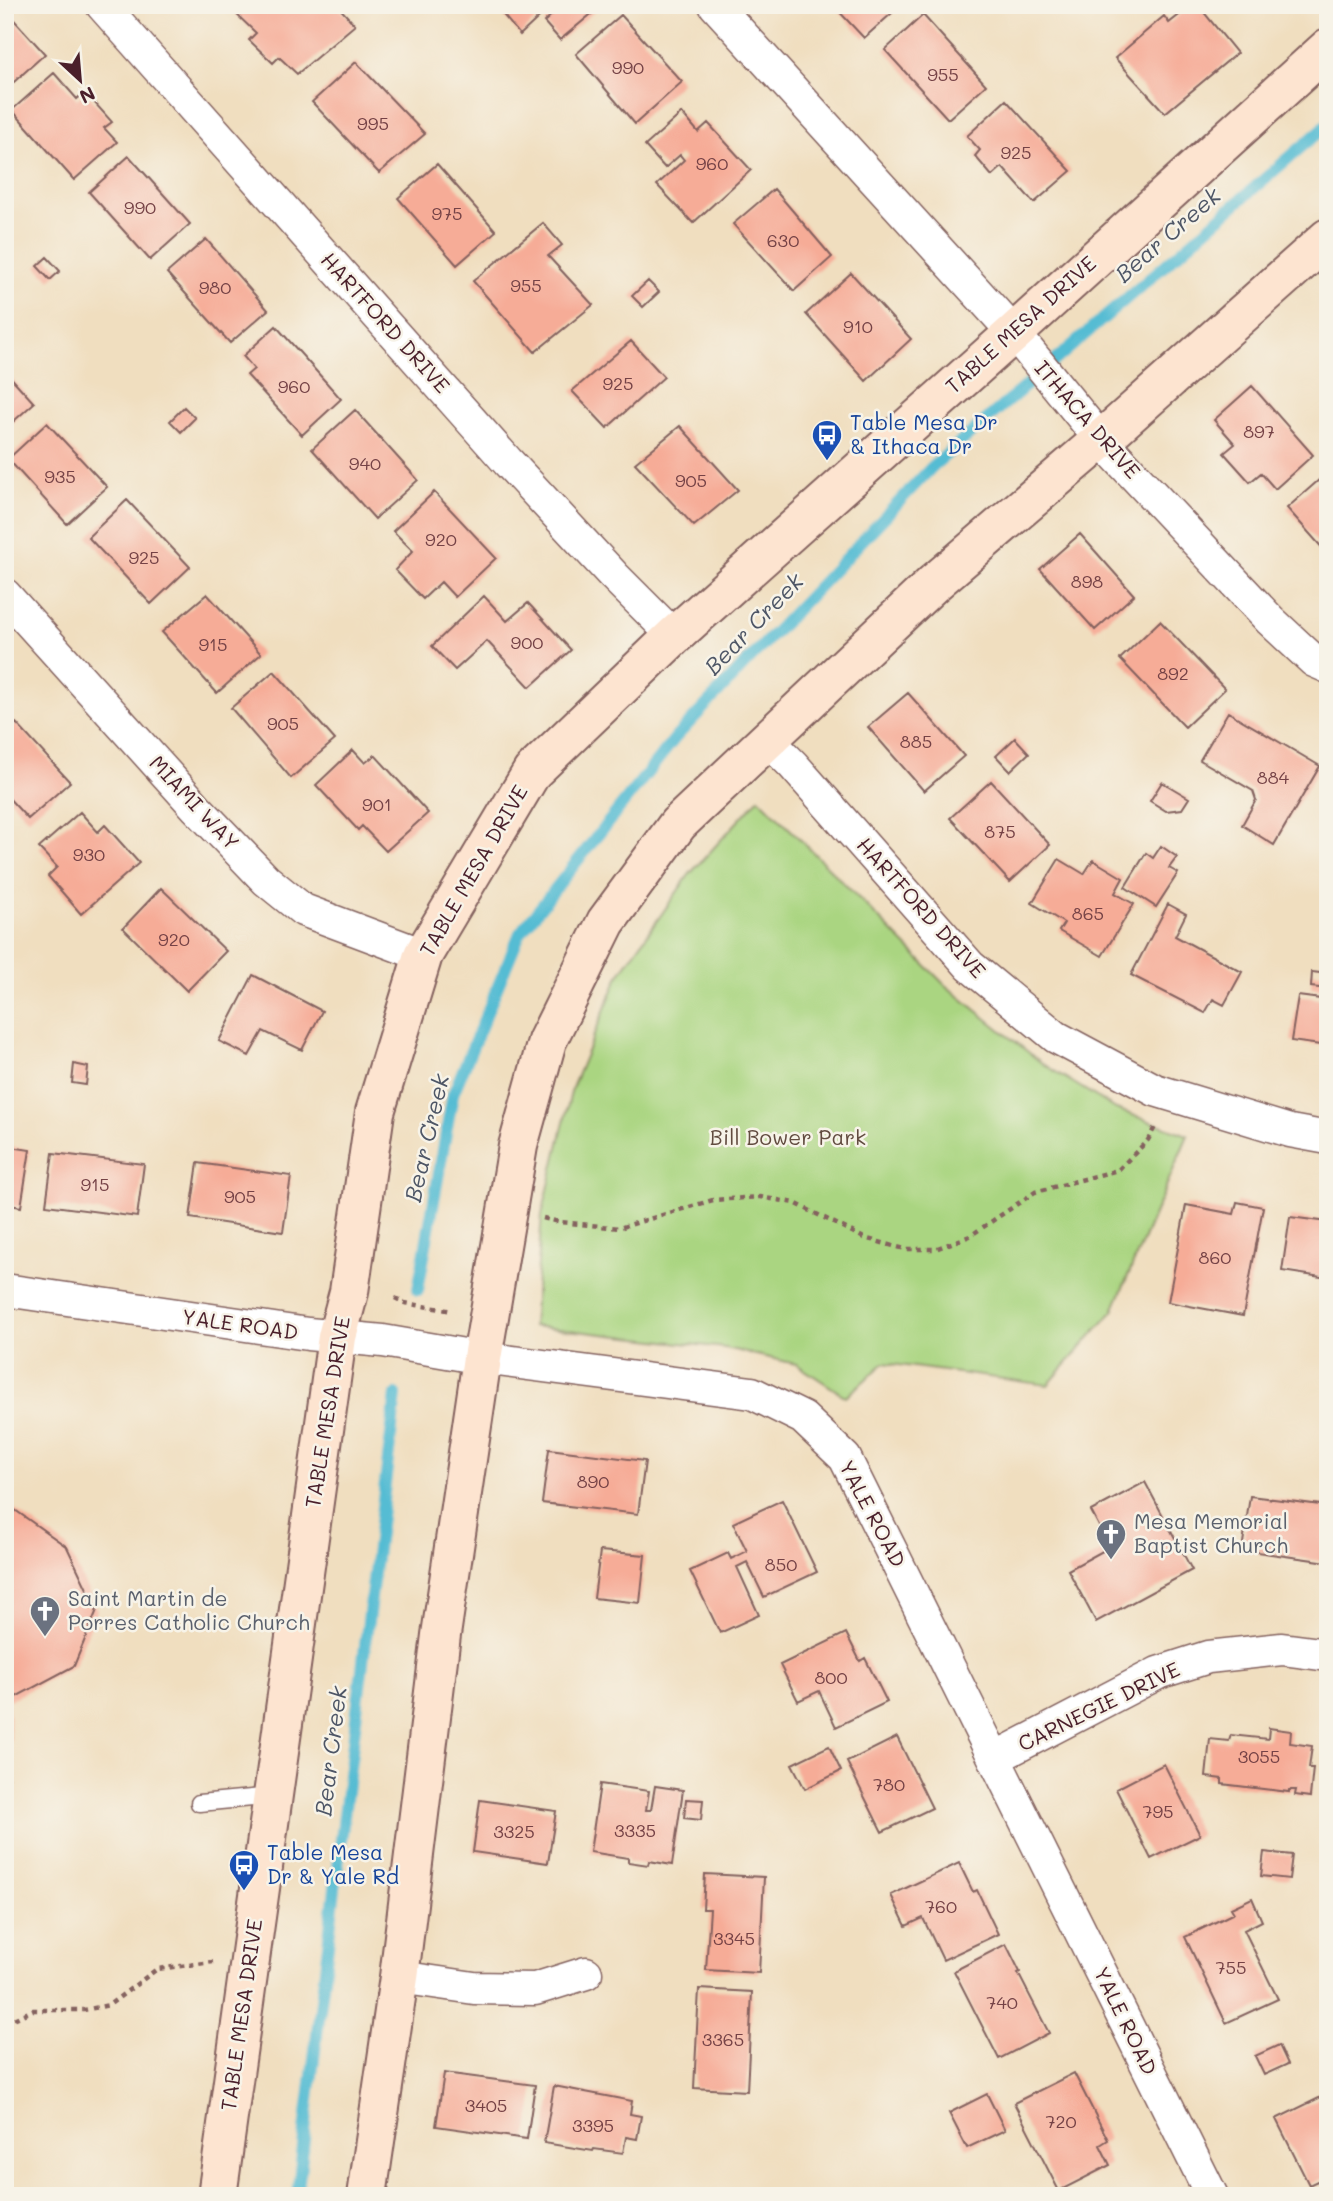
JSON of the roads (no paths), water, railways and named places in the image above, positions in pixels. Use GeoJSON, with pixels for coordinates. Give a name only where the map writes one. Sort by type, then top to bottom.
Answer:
{"type":"FeatureCollection","features":[{"type":"Feature","properties":{"kind":"street","name":"HARTFORD DRIVE"},"geometry":{"type":"LineString","coordinates":[[102,5],[509,462],[614,576],[674,636]]}},
{"type":"Feature","properties":{"kind":"street","name":"ITHACA DRIVE"},"geometry":{"type":"LineString","coordinates":[[715,5],[1025,347],[1101,440],[1270,620],[1314,661],[1328,667]]}},
{"type":"Feature","properties":{"kind":"street","name":"TABLE MESA DRIVE"},"geometry":{"type":"LineString","coordinates":[[217,2196],[337,1337],[349,1292],[375,1112],[423,955],[532,772],[674,636],[1025,347],[1328,48]]}},
{"type":"Feature","properties":{"kind":"street"},"geometry":{"type":"LineString","coordinates":[[367,2196],[399,1977],[441,1635],[482,1358],[518,1146],[547,1041],[606,922],[678,824],[933,584],[1101,440],[1328,238]]}},
{"type":"Feature","properties":{"kind":"street","name":"MIAMI WAY"},"geometry":{"type":"LineString","coordinates":[[5,595],[197,808],[266,880],[303,910],[423,955]]}},
{"type":"Feature","properties":{"kind":"street","name":"HARTFORD DRIVE"},"geometry":{"type":"LineString","coordinates":[[769,741],[970,966],[1056,1037],[1155,1090],[1290,1131],[1328,1138]]}},
{"type":"Feature","properties":{"kind":"street","name":"YALE ROAD"},"geometry":{"type":"LineString","coordinates":[[5,1290],[308,1335],[383,1341],[482,1358],[752,1393],[803,1418],[845,1458],[1212,2196]]}},
{"type":"Feature","properties":{"kind":"street","name":"CARNEGIE DRIVE"},"geometry":{"type":"LineString","coordinates":[[995,1758],[1158,1674],[1208,1657],[1282,1649],[1328,1655]]}},
{"type":"Feature","properties":{"kind":"street"},"geometry":{"type":"LineString","coordinates":[[399,1977],[474,1988],[535,1989],[586,1973]]}},
{"type":"Feature","properties":{"kind":"lane"},"geometry":{"type":"LineString","coordinates":[[199,1803],[273,1796]]}},
{"type":"Feature","properties":{"kind":"waterway","name":"Bear Creek"},"geometry":{"type":"LineString","coordinates":[[418,1290],[453,1094],[520,933],[676,737],[932,467],[1328,124]]}},
{"type":"Feature","properties":{"kind":"waterway","name":"Bear Creek"},"geometry":{"type":"LineString","coordinates":[[297,2196],[396,1395]]}},
{"type":"Feature","properties":{"kind":"place","name":"Table Mesa Dr & Ithaca Dr"},"geometry":{"type":"Point","coordinates":[827,462]}},
{"type":"Feature","properties":{"kind":"place","name":"Mesa Memorial Baptist Church"},"geometry":{"type":"Point","coordinates":[1111,1561]}},
{"type":"Feature","properties":{"kind":"place","name":"Saint Martin de Porres Catholic Church"},"geometry":{"type":"Point","coordinates":[45,1638]}},
{"type":"Feature","properties":{"kind":"place","name":"Table Mesa Dr & Yale Rd"},"geometry":{"type":"Point","coordinates":[244,1892]}},
{"type":"Feature","properties":{"kind":"park label","name":"Bill Bower Park"},"geometry":{"type":"Point","coordinates":[788,1138]}}]}
